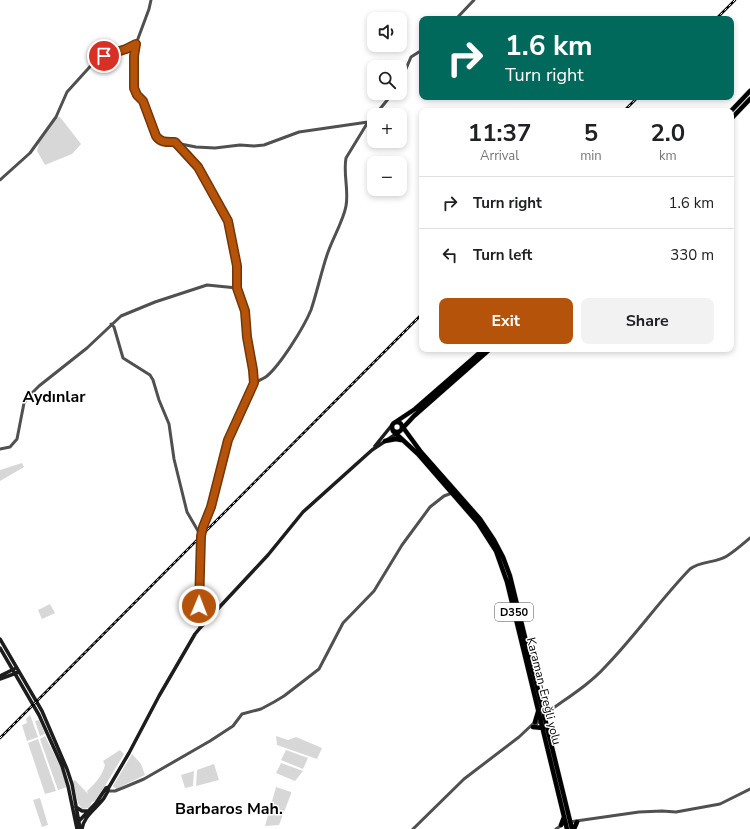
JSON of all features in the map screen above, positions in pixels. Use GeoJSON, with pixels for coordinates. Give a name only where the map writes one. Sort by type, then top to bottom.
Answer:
{"type":"FeatureCollection","features":[{"type":"Feature","properties":{"kind":"highway"},"geometry":{"type":"LineString","coordinates":[[734,108],[750,91]]}},
{"type":"Feature","properties":{"kind":"highway"},"geometry":{"type":"LineString","coordinates":[[734,116],[750,99]]}},
{"type":"Feature","properties":{"kind":"highway"},"geometry":{"type":"LineString","coordinates":[[393,424],[414,409],[480,352]]}},
{"type":"Feature","properties":{"kind":"highway"},"geometry":{"type":"LineString","coordinates":[[399,430],[487,352]]}},
{"type":"Feature","properties":{"kind":"highway","name":"D350"},"geometry":{"type":"LineString","coordinates":[[414,416],[409,427],[415,444]]}},
{"type":"Feature","properties":{"kind":"highway"},"geometry":{"type":"LineString","coordinates":[[393,424],[399,422],[399,430]]}},
{"type":"Feature","properties":{"kind":"highway"},"geometry":{"type":"LineString","coordinates":[[393,424],[399,430]]}},
{"type":"Feature","properties":{"kind":"highway","name":"Karaman-Ereğli yolu"},"geometry":{"type":"LineString","coordinates":[[399,430],[405,442],[418,454],[478,523],[488,537],[498,556],[507,582],[538,708],[544,717]]}},
{"type":"Feature","properties":{"kind":"highway","name":"Karaman-Ereğli yolu"},"geometry":{"type":"LineString","coordinates":[[399,430],[415,444],[480,519],[503,557],[510,576],[541,701],[545,727],[569,825]]}},
{"type":"Feature","properties":{"kind":"highway"},"geometry":{"type":"LineString","coordinates":[[386,441],[396,439],[405,442]]}},
{"type":"Feature","properties":{"kind":"highway"},"geometry":{"type":"LineString","coordinates":[[541,701],[544,707],[552,709]]}},
{"type":"Feature","properties":{"kind":"highway"},"geometry":{"type":"LineString","coordinates":[[538,708],[533,726],[545,727],[544,717]]}},
{"type":"Feature","properties":{"kind":"highway"},"geometry":{"type":"LineString","coordinates":[[566,816],[569,825]]}},
{"type":"Feature","properties":{"kind":"main road"},"geometry":{"type":"LineString","coordinates":[[79,829],[109,789],[159,696],[195,634],[268,555],[303,512],[372,450],[393,424]]}},
{"type":"Feature","properties":{"kind":"main road"},"geometry":{"type":"LineString","coordinates":[[372,450],[399,430]]}},
{"type":"Feature","properties":{"kind":"main road"},"geometry":{"type":"LineString","coordinates":[[0,639],[42,711],[67,769],[72,784],[79,820],[79,829]]}},
{"type":"Feature","properties":{"kind":"main road"},"geometry":{"type":"LineString","coordinates":[[0,648],[39,715],[62,766],[79,829]]}},
{"type":"Feature","properties":{"kind":"main road"},"geometry":{"type":"LineString","coordinates":[[0,676],[18,670]]}},
{"type":"Feature","properties":{"kind":"main road"},"geometry":{"type":"LineString","coordinates":[[0,679],[13,672]]}},
{"type":"Feature","properties":{"kind":"main road"},"geometry":{"type":"LineString","coordinates":[[79,820],[96,803],[106,788],[109,789]]}},
{"type":"Feature","properties":{"kind":"main road"},"geometry":{"type":"LineString","coordinates":[[76,807],[82,811],[89,810]]}},
{"type":"Feature","properties":{"kind":"street"},"geometry":{"type":"LineString","coordinates":[[151,0],[136,44],[134,56],[134,88],[137,95],[143,101],[156,136],[160,140],[196,147],[215,148],[240,145],[254,146],[264,145],[299,132],[367,122]]}},
{"type":"Feature","properties":{"kind":"street"},"geometry":{"type":"LineString","coordinates":[[459,16],[474,0]]}},
{"type":"Feature","properties":{"kind":"street"},"geometry":{"type":"LineString","coordinates":[[0,180],[30,153],[56,117],[67,92],[96,60],[136,44]]}},
{"type":"Feature","properties":{"kind":"street"},"geometry":{"type":"LineString","coordinates":[[407,65],[411,57],[419,52]]}},
{"type":"Feature","properties":{"kind":"street"},"geometry":{"type":"LineString","coordinates":[[381,108],[388,100]]}},
{"type":"Feature","properties":{"kind":"street"},"geometry":{"type":"LineString","coordinates":[[254,383],[267,376],[275,367],[295,339],[306,320],[313,303],[327,254],[346,206],[347,197],[344,164],[346,158],[367,124]]}},
{"type":"Feature","properties":{"kind":"street"},"geometry":{"type":"LineString","coordinates":[[175,142],[198,167],[226,216],[237,266],[237,288],[245,311],[247,337],[254,383],[228,440],[211,507],[201,536],[200,628]]}},
{"type":"Feature","properties":{"kind":"street"},"geometry":{"type":"LineString","coordinates":[[0,449],[10,447],[17,439],[24,403],[30,395],[39,386],[87,348],[121,316],[155,302],[207,285],[237,288]]}},
{"type":"Feature","properties":{"kind":"street"},"geometry":{"type":"LineString","coordinates":[[111,324],[114,327],[123,358],[150,374],[153,380],[169,424],[174,459],[187,512],[201,536]]}},
{"type":"Feature","properties":{"kind":"street"},"geometry":{"type":"LineString","coordinates":[[109,789],[114,791],[144,779],[233,726],[239,716],[261,709],[284,696],[319,669],[322,666],[334,638],[343,623],[374,590],[402,545],[430,507],[444,496],[452,494]]}},
{"type":"Feature","properties":{"kind":"street"},"geometry":{"type":"LineString","coordinates":[[413,829],[464,779],[533,726],[552,709],[578,692],[606,667],[629,642],[658,604],[690,569],[694,566],[712,562],[727,556],[750,538]]}},
{"type":"Feature","properties":{"kind":"street"},"geometry":{"type":"LineString","coordinates":[[569,825],[639,812],[676,812],[720,804],[750,790]]}},
{"type":"Feature","properties":{"kind":"shaded area"},"geometry":{"type":"Polygon","coordinates":[[[58,117],[60,117],[81,144],[72,154],[45,165],[37,151],[39,143],[58,117]]]}},
{"type":"Feature","properties":{"kind":"shaded area"},"geometry":{"type":"Polygon","coordinates":[[[22,463],[24,467],[0,481],[0,470],[22,463]]]}},
{"type":"Feature","properties":{"kind":"shaded area"},"geometry":{"type":"Polygon","coordinates":[[[50,604],[55,613],[42,619],[38,610],[50,604]]]}},
{"type":"Feature","properties":{"kind":"shaded area"},"geometry":{"type":"Polygon","coordinates":[[[30,715],[38,737],[27,741],[22,725],[27,723],[26,719],[30,715]]]}},
{"type":"Feature","properties":{"kind":"shaded area"},"geometry":{"type":"Polygon","coordinates":[[[39,720],[45,734],[40,736],[35,721],[39,720]]]}},
{"type":"Feature","properties":{"kind":"shaded area"},"geometry":{"type":"Polygon","coordinates":[[[45,736],[61,768],[67,787],[58,790],[40,739],[45,736]]]}},
{"type":"Feature","properties":{"kind":"shaded area"},"geometry":{"type":"Polygon","coordinates":[[[276,736],[288,740],[296,737],[322,748],[317,759],[277,745],[276,736]]]}},
{"type":"Feature","properties":{"kind":"shaded area"},"geometry":{"type":"Polygon","coordinates":[[[38,739],[56,791],[45,794],[28,743],[38,739]]]}},
{"type":"Feature","properties":{"kind":"shaded area"},"geometry":{"type":"Polygon","coordinates":[[[120,750],[124,754],[96,801],[92,802],[89,808],[82,809],[78,803],[73,781],[75,780],[88,794],[87,791],[102,773],[105,765],[103,761],[120,750]]]}},
{"type":"Feature","properties":{"kind":"shaded area"},"geometry":{"type":"Polygon","coordinates":[[[286,750],[308,758],[303,769],[281,760],[286,750]]]}},
{"type":"Feature","properties":{"kind":"shaded area"},"geometry":{"type":"Polygon","coordinates":[[[132,754],[141,764],[145,775],[116,789],[113,786],[132,754]]]}},
{"type":"Feature","properties":{"kind":"shaded area"},"geometry":{"type":"Polygon","coordinates":[[[281,763],[303,771],[295,781],[276,773],[281,763]]]}},
{"type":"Feature","properties":{"kind":"shaded area"},"geometry":{"type":"Polygon","coordinates":[[[214,764],[219,780],[196,786],[197,770],[214,764]]]}},
{"type":"Feature","properties":{"kind":"shaded area"},"geometry":{"type":"Polygon","coordinates":[[[194,771],[193,786],[185,788],[181,775],[194,771]]]}},
{"type":"Feature","properties":{"kind":"shaded area"},"geometry":{"type":"Polygon","coordinates":[[[276,787],[291,792],[291,794],[279,825],[265,826],[276,787]]]}},
{"type":"Feature","properties":{"kind":"shaded area"},"geometry":{"type":"Polygon","coordinates":[[[40,798],[48,825],[42,827],[33,800],[40,798]]]}},
{"type":"Feature","properties":{"kind":"railway"},"geometry":{"type":"LineString","coordinates":[[719,16],[735,0]]}},
{"type":"Feature","properties":{"kind":"railway"},"geometry":{"type":"LineString","coordinates":[[627,108],[635,100]]}},
{"type":"Feature","properties":{"kind":"railway"},"geometry":{"type":"LineString","coordinates":[[0,738],[419,317]]}},
{"type":"Feature","properties":{"kind":"district","name":"Aydınlar"},"geometry":{"type":"Point","coordinates":[54,397]}},
{"type":"Feature","properties":{"kind":"district","name":"Barbaros Mah."},"geometry":{"type":"Point","coordinates":[229,809]}},
{"type":"Feature","properties":{"kind":"route"},"geometry":{"type":"LineString","coordinates":[[104,56],[136,44],[134,56],[134,88],[137,95],[143,101],[156,136],[164,142],[175,142],[198,167],[226,216],[237,266],[237,288],[245,311],[247,337],[254,383],[228,440],[220,465],[211,507],[203,527],[201,536],[199,606]]}}]}
